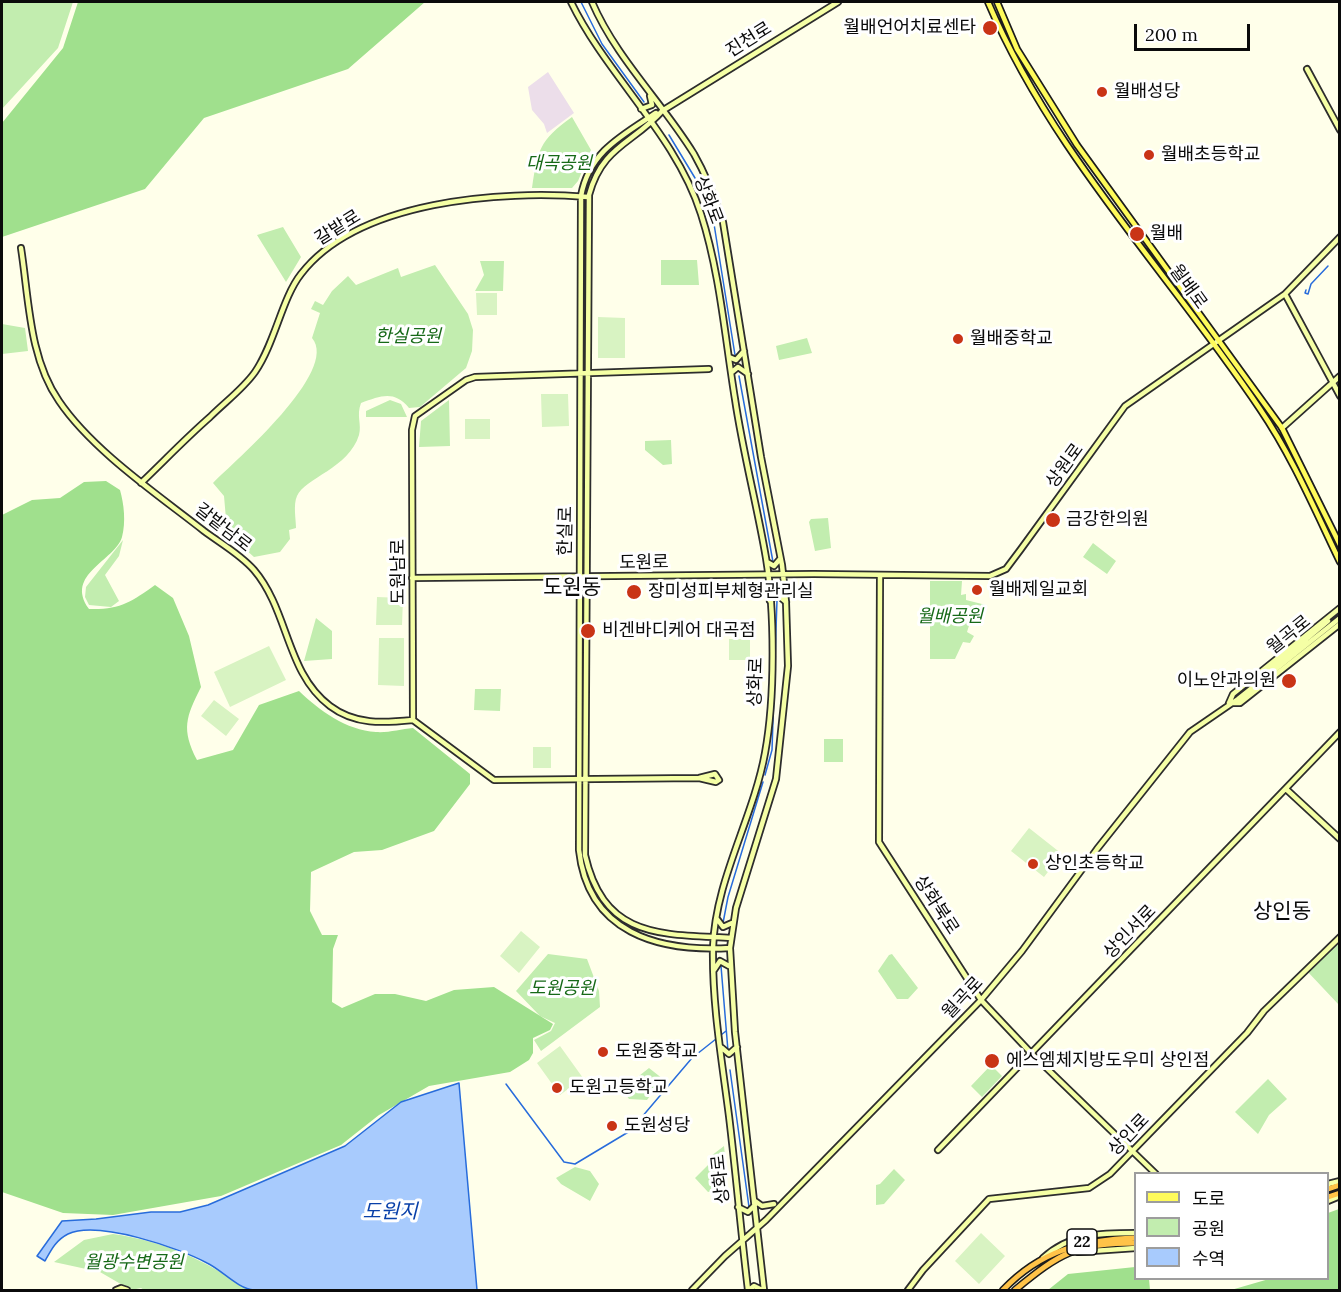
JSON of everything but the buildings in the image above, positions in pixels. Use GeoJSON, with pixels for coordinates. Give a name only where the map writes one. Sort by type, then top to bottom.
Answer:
{"type":"FeatureCollection","features":[{"type":"Feature","properties":{"kind":"highway","name":"22"},"geometry":{"type":"LineString","coordinates":[[1003,1290],[1035,1265],[1076,1244],[1134,1238]]}},
{"type":"Feature","properties":{"kind":"highway","name":"22"},"geometry":{"type":"LineString","coordinates":[[1015,1290],[1059,1256],[1091,1244],[1134,1243]]}},
{"type":"Feature","properties":{"kind":"main road","name":"상화로"},"geometry":{"type":"LineString","coordinates":[[573,2],[580,18],[610,67],[648,118],[692,189],[711,250],[766,559],[770,601],[769,719],[765,752],[717,916],[713,949],[718,1020],[748,1290]]}},
{"type":"Feature","properties":{"kind":"main road","name":"진천로"},"geometry":{"type":"LineString","coordinates":[[663,110],[838,2]]}},
{"type":"Feature","properties":{"kind":"main road","name":"월배로"},"geometry":{"type":"LineString","coordinates":[[988,2],[1013,57],[1071,151],[1213,344],[1276,436],[1340,562]]}},
{"type":"Feature","properties":{"kind":"main road","name":"월배로"},"geometry":{"type":"LineString","coordinates":[[997,2],[1015,45],[1077,145],[1282,428],[1340,544]]}},
{"type":"Feature","properties":{"kind":"main road","name":"상화로"},"geometry":{"type":"LineString","coordinates":[[591,3],[611,38],[694,155],[714,193],[723,222],[784,575],[788,666],[776,779],[733,921],[730,938],[730,969],[737,1047],[763,1290]]}},
{"type":"Feature","properties":{"kind":"main road"},"geometry":{"type":"LineString","coordinates":[[1307,69],[1340,130]]}},
{"type":"Feature","properties":{"kind":"main road"},"geometry":{"type":"LineString","coordinates":[[641,109],[652,105],[647,89]]}},
{"type":"Feature","properties":{"kind":"main road"},"geometry":{"type":"LineString","coordinates":[[641,109],[647,113],[656,113]]}},
{"type":"Feature","properties":{"kind":"main road","name":"한실로"},"geometry":{"type":"LineString","coordinates":[[663,110],[599,153],[590,167],[581,196],[579,373],[582,781],[580,867],[597,903],[637,937],[664,945],[730,948]]}},
{"type":"Feature","properties":{"kind":"main road","name":"한실로"},"geometry":{"type":"LineString","coordinates":[[582,577],[588,196],[594,175],[604,159],[651,124],[663,110]]}},
{"type":"Feature","properties":{"kind":"main road","name":"갈밭로"},"geometry":{"type":"LineString","coordinates":[[141,483],[254,374],[278,326],[299,275],[330,244],[367,225],[424,206],[464,199],[588,196]]}},
{"type":"Feature","properties":{"kind":"main road","name":"상원로"},"geometry":{"type":"LineString","coordinates":[[768,576],[990,576],[1006,569],[1125,406],[1285,294],[1340,237]]}},
{"type":"Feature","properties":{"kind":"main road","name":"갈밭남로"},"geometry":{"type":"LineString","coordinates":[[21,248],[32,319],[44,372],[58,400],[77,424],[141,483],[251,567],[267,587],[298,668],[318,696],[345,715],[362,721],[412,720]]}},
{"type":"Feature","properties":{"kind":"main road"},"geometry":{"type":"LineString","coordinates":[[1285,294],[1340,396]]}},
{"type":"Feature","properties":{"kind":"main road"},"geometry":{"type":"LineString","coordinates":[[728,354],[731,359],[736,360],[744,351]]}},
{"type":"Feature","properties":{"kind":"main road"},"geometry":{"type":"LineString","coordinates":[[732,374],[733,369],[738,367],[748,374]]}},
{"type":"Feature","properties":{"kind":"main road","name":"도원남로"},"geometry":{"type":"LineString","coordinates":[[412,720],[412,430],[416,416],[466,380],[475,377],[709,369]]}},
{"type":"Feature","properties":{"kind":"main road"},"geometry":{"type":"LineString","coordinates":[[1282,428],[1340,376]]}},
{"type":"Feature","properties":{"kind":"main road"},"geometry":{"type":"LineString","coordinates":[[766,559],[774,566],[778,564],[780,556]]}},
{"type":"Feature","properties":{"kind":"main road","name":"상화북로"},"geometry":{"type":"LineString","coordinates":[[880,575],[879,842],[981,999],[1031,1053],[1155,1172]]}},
{"type":"Feature","properties":{"kind":"main road","name":"도원로"},"geometry":{"type":"LineString","coordinates":[[412,578],[768,576]]}},
{"type":"Feature","properties":{"kind":"main road"},"geometry":{"type":"LineString","coordinates":[[770,601],[775,596],[779,596],[786,602]]}},
{"type":"Feature","properties":{"kind":"main road"},"geometry":{"type":"LineString","coordinates":[[1340,610],[1233,694],[1229,704],[1240,703],[1340,624]]}},
{"type":"Feature","properties":{"kind":"main road","name":"월곡로"},"geometry":{"type":"LineString","coordinates":[[1287,658],[1340,610]]}},
{"type":"Feature","properties":{"kind":"main road","name":"월곡로"},"geometry":{"type":"LineString","coordinates":[[692,1290],[757,1229],[981,999],[1022,951],[1097,849],[1190,732],[1340,618]]}},
{"type":"Feature","properties":{"kind":"main road"},"geometry":{"type":"LineString","coordinates":[[412,720],[494,780],[582,781],[699,778]]}},
{"type":"Feature","properties":{"kind":"main road","name":"상인서로"},"geometry":{"type":"LineString","coordinates":[[938,1150],[1340,732]]}},
{"type":"Feature","properties":{"kind":"main road","name":"한실로"},"geometry":{"type":"LineString","coordinates":[[582,781],[585,855],[592,879],[605,902],[626,920],[647,930],[680,937],[730,938]]}},
{"type":"Feature","properties":{"kind":"main road"},"geometry":{"type":"LineString","coordinates":[[1286,789],[1340,839]]}},
{"type":"Feature","properties":{"kind":"main road"},"geometry":{"type":"LineString","coordinates":[[717,916],[723,927],[729,926],[733,921]]}},
{"type":"Feature","properties":{"kind":"main road","name":"상인로"},"geometry":{"type":"LineString","coordinates":[[908,1290],[923,1270],[989,1199],[1095,1186],[1134,1150],[1247,1033],[1264,1011],[1340,937]]}},
{"type":"Feature","properties":{"kind":"main road"},"geometry":{"type":"LineString","coordinates":[[714,970],[720,961],[727,964],[730,969]]}},
{"type":"Feature","properties":{"kind":"main road"},"geometry":{"type":"LineString","coordinates":[[721,1046],[729,1054],[737,1047]]}},
{"type":"Feature","properties":{"kind":"main road"},"geometry":{"type":"LineString","coordinates":[[738,1207],[748,1212],[755,1202],[762,1206],[774,1204]]}},
{"type":"Feature","properties":{"kind":"main road"},"geometry":{"type":"LineString","coordinates":[[1035,1265],[1056,1246],[1081,1236],[1091,1233],[1134,1233]]}},
{"type":"Feature","properties":{"kind":"main road"},"geometry":{"type":"LineString","coordinates":[[1038,1271],[1079,1251],[1134,1248]]}},
{"type":"Feature","properties":{"kind":"main road"},"geometry":{"type":"LineString","coordinates":[[748,1290],[754,1286],[763,1290]]}},
{"type":"Feature","properties":{"kind":"main road"},"geometry":{"type":"LineString","coordinates":[[116,1290],[127,1290]]}},
{"type":"Feature","properties":{"kind":"shaded area"},"geometry":{"type":"Polygon","coordinates":[[[548,72],[574,113],[547,133],[544,124],[532,110],[528,87],[548,72]]]}},
{"type":"Feature","properties":{"kind":"green space"},"geometry":{"type":"Polygon","coordinates":[[[2,2],[73,2],[58,48],[2,109],[2,2]]]}},
{"type":"Feature","properties":{"kind":"green space"},"geometry":{"type":"Polygon","coordinates":[[[78,2],[425,2],[348,69],[204,118],[145,189],[2,237],[2,123],[63,48],[78,2]]]}},
{"type":"Feature","properties":{"kind":"green space","name":"대곡공원"},"geometry":{"type":"Polygon","coordinates":[[[572,117],[591,150],[578,181],[572,188],[532,188],[536,164],[542,147],[553,133],[572,117]]]}},
{"type":"Feature","properties":{"kind":"green space"},"geometry":{"type":"Polygon","coordinates":[[[283,227],[301,257],[286,282],[257,235],[283,227]]]}},
{"type":"Feature","properties":{"kind":"green space"},"geometry":{"type":"Polygon","coordinates":[[[661,260],[697,260],[699,285],[661,285],[661,260]]]}},
{"type":"Feature","properties":{"kind":"green space"},"geometry":{"type":"Polygon","coordinates":[[[480,261],[504,261],[503,291],[475,291],[484,275],[480,261]]]}},
{"type":"Feature","properties":{"kind":"green space","name":"한실공원"},"geometry":{"type":"Polygon","coordinates":[[[435,265],[468,314],[473,330],[472,351],[466,368],[420,407],[409,408],[398,399],[387,396],[361,403],[360,431],[354,446],[337,464],[309,484],[297,496],[296,528],[289,530],[290,539],[280,552],[254,557],[220,527],[226,519],[224,496],[213,483],[261,436],[299,393],[311,371],[317,353],[312,338],[320,313],[311,309],[315,301],[323,305],[332,291],[348,276],[356,285],[398,268],[401,277],[435,265]]]}},
{"type":"Feature","properties":{"kind":"green space"},"geometry":{"type":"Polygon","coordinates":[[[476,293],[497,293],[497,315],[477,315],[476,293]]]}},
{"type":"Feature","properties":{"kind":"green space"},"geometry":{"type":"Polygon","coordinates":[[[598,317],[625,318],[625,358],[598,358],[598,317]]]}},
{"type":"Feature","properties":{"kind":"green space"},"geometry":{"type":"Polygon","coordinates":[[[2,324],[25,328],[28,351],[2,354],[2,324]]]}},
{"type":"Feature","properties":{"kind":"green space"},"geometry":{"type":"Polygon","coordinates":[[[807,338],[812,353],[779,360],[776,346],[807,338]]]}},
{"type":"Feature","properties":{"kind":"green space"},"geometry":{"type":"Polygon","coordinates":[[[541,394],[568,394],[569,426],[542,427],[541,394]]]}},
{"type":"Feature","properties":{"kind":"green space"},"geometry":{"type":"Polygon","coordinates":[[[390,400],[401,404],[407,417],[366,417],[366,411],[390,400]]]}},
{"type":"Feature","properties":{"kind":"green space"},"geometry":{"type":"Polygon","coordinates":[[[449,400],[450,446],[419,447],[421,421],[449,400]]]}},
{"type":"Feature","properties":{"kind":"green space"},"geometry":{"type":"Polygon","coordinates":[[[465,419],[490,419],[490,439],[465,439],[465,419]]]}},
{"type":"Feature","properties":{"kind":"green space"},"geometry":{"type":"Polygon","coordinates":[[[671,440],[672,464],[663,465],[645,450],[645,441],[671,440]]]}},
{"type":"Feature","properties":{"kind":"green space"},"geometry":{"type":"Polygon","coordinates":[[[106,481],[120,490],[124,513],[122,537],[118,546],[87,577],[83,586],[83,597],[89,609],[109,608],[125,604],[155,585],[173,598],[189,636],[201,687],[187,723],[189,740],[197,760],[233,750],[259,705],[299,691],[316,706],[354,728],[381,732],[413,728],[470,774],[470,784],[434,831],[382,850],[354,852],[311,872],[310,911],[322,935],[338,935],[333,949],[332,1002],[342,1008],[375,994],[395,994],[426,1001],[454,990],[494,987],[553,1024],[550,1030],[533,1038],[533,1053],[529,1060],[510,1072],[429,1086],[379,1115],[341,1145],[221,1196],[113,1215],[63,1213],[2,1192],[2,515],[32,500],[60,498],[84,482],[106,481]]]}},
{"type":"Feature","properties":{"kind":"green space"},"geometry":{"type":"Polygon","coordinates":[[[828,518],[831,548],[815,551],[809,522],[811,519],[828,518]]]}},
{"type":"Feature","properties":{"kind":"green space"},"geometry":{"type":"Polygon","coordinates":[[[123,540],[119,556],[105,575],[119,601],[111,607],[89,605],[85,597],[86,587],[123,540]]]}},
{"type":"Feature","properties":{"kind":"green space"},"geometry":{"type":"Polygon","coordinates":[[[1093,543],[1116,561],[1107,574],[1083,557],[1093,543]]]}},
{"type":"Feature","properties":{"kind":"green space","name":"월배공원"},"geometry":{"type":"Polygon","coordinates":[[[930,581],[962,581],[961,595],[966,594],[966,600],[986,605],[983,617],[972,616],[967,632],[974,636],[970,643],[963,642],[955,659],[930,659],[930,581]]]}},
{"type":"Feature","properties":{"kind":"green space"},"geometry":{"type":"Polygon","coordinates":[[[377,597],[403,598],[402,625],[376,625],[377,597]]]}},
{"type":"Feature","properties":{"kind":"green space"},"geometry":{"type":"Polygon","coordinates":[[[316,618],[332,631],[332,659],[304,661],[316,618]]]}},
{"type":"Feature","properties":{"kind":"green space"},"geometry":{"type":"Polygon","coordinates":[[[379,638],[404,638],[404,686],[378,685],[379,638]]]}},
{"type":"Feature","properties":{"kind":"green space"},"geometry":{"type":"Polygon","coordinates":[[[729,639],[750,639],[750,660],[729,660],[729,639]]]}},
{"type":"Feature","properties":{"kind":"green space"},"geometry":{"type":"Polygon","coordinates":[[[269,646],[286,680],[230,707],[214,672],[269,646]]]}},
{"type":"Feature","properties":{"kind":"green space"},"geometry":{"type":"Polygon","coordinates":[[[475,689],[501,689],[500,711],[474,710],[475,689]]]}},
{"type":"Feature","properties":{"kind":"green space"},"geometry":{"type":"Polygon","coordinates":[[[214,700],[239,719],[226,736],[201,716],[214,700]]]}},
{"type":"Feature","properties":{"kind":"green space"},"geometry":{"type":"Polygon","coordinates":[[[824,739],[843,739],[843,762],[824,762],[824,739]]]}},
{"type":"Feature","properties":{"kind":"green space"},"geometry":{"type":"Polygon","coordinates":[[[533,747],[551,747],[551,768],[533,768],[533,747]]]}},
{"type":"Feature","properties":{"kind":"green space"},"geometry":{"type":"Polygon","coordinates":[[[1029,828],[1062,854],[1044,877],[1011,851],[1029,828]]]}},
{"type":"Feature","properties":{"kind":"green space"},"geometry":{"type":"Polygon","coordinates":[[[521,931],[540,947],[519,973],[500,956],[521,931]]]}},
{"type":"Feature","properties":{"kind":"green space"},"geometry":{"type":"Polygon","coordinates":[[[1339,938],[1339,1005],[1307,971],[1339,938]]]}},
{"type":"Feature","properties":{"kind":"green space","name":"도원공원"},"geometry":{"type":"Polygon","coordinates":[[[548,954],[587,959],[599,991],[600,1007],[541,1051],[534,1040],[551,1031],[555,1023],[540,1016],[516,991],[548,954]]]}},
{"type":"Feature","properties":{"kind":"green space"},"geometry":{"type":"Polygon","coordinates":[[[892,954],[918,988],[908,999],[897,999],[878,971],[892,954]]]}},
{"type":"Feature","properties":{"kind":"green space"},"geometry":{"type":"Polygon","coordinates":[[[560,1046],[583,1078],[560,1095],[537,1063],[560,1046]]]}},
{"type":"Feature","properties":{"kind":"green space"},"geometry":{"type":"Polygon","coordinates":[[[991,1065],[1002,1076],[982,1097],[971,1086],[991,1065]]]}},
{"type":"Feature","properties":{"kind":"green space"},"geometry":{"type":"Polygon","coordinates":[[[649,1068],[663,1079],[647,1100],[629,1099],[624,1092],[625,1087],[649,1068]]]}},
{"type":"Feature","properties":{"kind":"green space"},"geometry":{"type":"Polygon","coordinates":[[[1268,1079],[1287,1099],[1269,1115],[1258,1134],[1235,1112],[1268,1079]]]}},
{"type":"Feature","properties":{"kind":"green space"},"geometry":{"type":"Polygon","coordinates":[[[724,1146],[727,1176],[712,1191],[708,1192],[695,1178],[710,1163],[711,1156],[724,1146]]]}},
{"type":"Feature","properties":{"kind":"green space"},"geometry":{"type":"Polygon","coordinates":[[[575,1167],[590,1171],[599,1184],[590,1201],[561,1184],[556,1178],[575,1167]]]}},
{"type":"Feature","properties":{"kind":"green space"},"geometry":{"type":"Polygon","coordinates":[[[894,1169],[905,1180],[884,1204],[876,1205],[876,1185],[880,1184],[894,1169]]]}},
{"type":"Feature","properties":{"kind":"green space"},"geometry":{"type":"Polygon","coordinates":[[[1339,1209],[1339,1290],[1231,1290],[1266,1280],[1329,1280],[1329,1213],[1339,1209]]]}},
{"type":"Feature","properties":{"kind":"green space"},"geometry":{"type":"Polygon","coordinates":[[[981,1233],[1005,1256],[979,1284],[955,1261],[981,1233]]]}},
{"type":"Feature","properties":{"kind":"green space","name":"월광수변공원"},"geometry":{"type":"Polygon","coordinates":[[[113,1234],[168,1247],[200,1261],[249,1290],[144,1290],[141,1288],[131,1290],[100,1272],[54,1262],[84,1240],[113,1234]]]}},
{"type":"Feature","properties":{"kind":"green space"},"geometry":{"type":"Polygon","coordinates":[[[1134,1267],[1134,1280],[1149,1280],[1150,1290],[1048,1290],[1068,1274],[1134,1267]]]}},
{"type":"Feature","properties":{"kind":"water","name":"도원지"},"geometry":{"type":"Polygon","coordinates":[[[459,1083],[477,1290],[254,1290],[236,1283],[213,1266],[178,1250],[118,1233],[98,1231],[68,1234],[57,1242],[45,1261],[37,1256],[62,1221],[151,1212],[180,1212],[208,1205],[345,1146],[401,1102],[459,1083]]]}},
{"type":"Feature","properties":{"kind":"waterway"},"geometry":{"type":"LineString","coordinates":[[581,2],[602,44],[644,102]]}},
{"type":"Feature","properties":{"kind":"waterway"},"geometry":{"type":"LineString","coordinates":[[669,135],[695,178],[714,224],[735,355]]}},
{"type":"Feature","properties":{"kind":"waterway"},"geometry":{"type":"LineString","coordinates":[[1306,290],[1305,293],[1308,294],[1311,284],[1328,266]]}},
{"type":"Feature","properties":{"kind":"waterway"},"geometry":{"type":"LineString","coordinates":[[739,376],[773,562]]}},
{"type":"Feature","properties":{"kind":"waterway"},"geometry":{"type":"LineString","coordinates":[[765,775],[772,750],[777,600]]}},
{"type":"Feature","properties":{"kind":"waterway"},"geometry":{"type":"LineString","coordinates":[[723,923],[728,897],[763,782]]}},
{"type":"Feature","properties":{"kind":"waterway"},"geometry":{"type":"LineString","coordinates":[[721,966],[728,1051]]}},
{"type":"Feature","properties":{"kind":"waterway"},"geometry":{"type":"LineString","coordinates":[[506,1084],[564,1162],[575,1164],[630,1131],[692,1058],[726,1031]]}},
{"type":"Feature","properties":{"kind":"waterway"},"geometry":{"type":"LineString","coordinates":[[730,1070],[749,1207]]}},
{"type":"Feature","properties":{"kind":"place","name":"월배언어치료센타"},"geometry":{"type":"Point","coordinates":[990,28]}},
{"type":"Feature","properties":{"kind":"place","name":"월배성당"},"geometry":{"type":"Point","coordinates":[1102,92]}},
{"type":"Feature","properties":{"kind":"place","name":"월배초등학교"},"geometry":{"type":"Point","coordinates":[1149,155]}},
{"type":"Feature","properties":{"kind":"place","name":"월배"},"geometry":{"type":"Point","coordinates":[1137,234]}},
{"type":"Feature","properties":{"kind":"place","name":"월배중학교"},"geometry":{"type":"Point","coordinates":[958,339]}},
{"type":"Feature","properties":{"kind":"place","name":"금강한의원"},"geometry":{"type":"Point","coordinates":[1053,520]}},
{"type":"Feature","properties":{"kind":"place","name":"월배제일교회"},"geometry":{"type":"Point","coordinates":[977,590]}},
{"type":"Feature","properties":{"kind":"place","name":"장미성피부체형관리실"},"geometry":{"type":"Point","coordinates":[634,592]}},
{"type":"Feature","properties":{"kind":"place","name":"비겐바디케어 대곡점"},"geometry":{"type":"Point","coordinates":[588,631]}},
{"type":"Feature","properties":{"kind":"place","name":"이노안과의원"},"geometry":{"type":"Point","coordinates":[1289,681]}},
{"type":"Feature","properties":{"kind":"place","name":"상인초등학교"},"geometry":{"type":"Point","coordinates":[1033,864]}},
{"type":"Feature","properties":{"kind":"place","name":"도원중학교"},"geometry":{"type":"Point","coordinates":[603,1052]}},
{"type":"Feature","properties":{"kind":"place","name":"에스엠체지방도우미 상인점"},"geometry":{"type":"Point","coordinates":[992,1061]}},
{"type":"Feature","properties":{"kind":"place","name":"도원고등학교"},"geometry":{"type":"Point","coordinates":[557,1088]}},
{"type":"Feature","properties":{"kind":"place","name":"도원성당"},"geometry":{"type":"Point","coordinates":[612,1126]}},
{"type":"Feature","properties":{"kind":"district","name":"도원동"},"geometry":{"type":"Point","coordinates":[572,588]}},
{"type":"Feature","properties":{"kind":"district","name":"상인동"},"geometry":{"type":"Point","coordinates":[1282,912]}}]}
